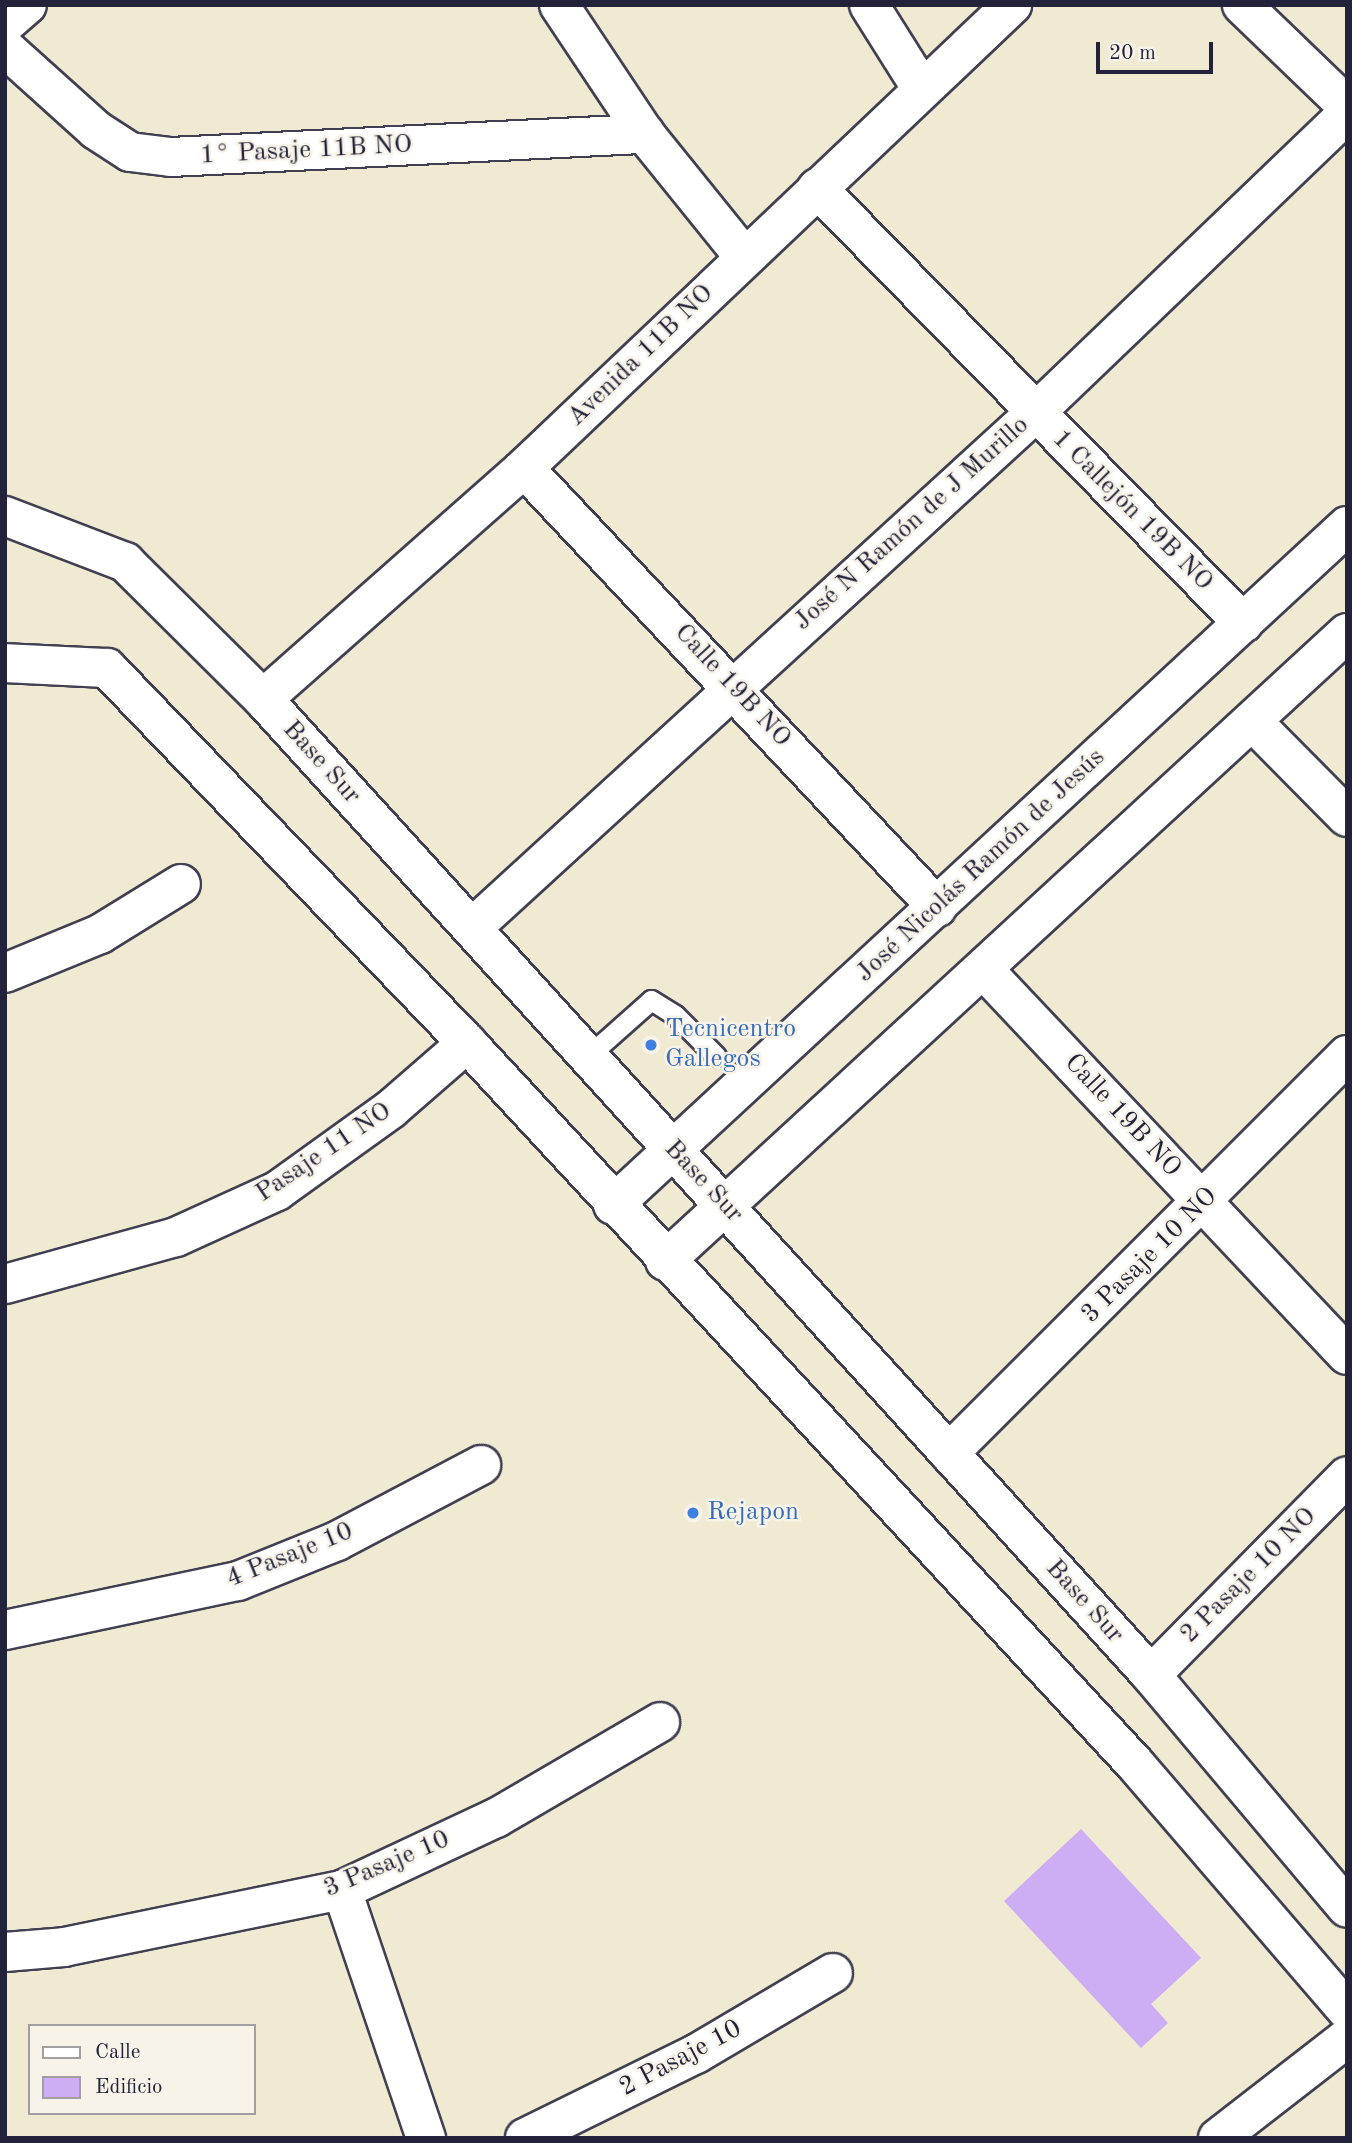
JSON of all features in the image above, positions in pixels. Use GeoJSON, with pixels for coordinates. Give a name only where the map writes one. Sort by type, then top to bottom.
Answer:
{"type":"FeatureCollection","features":[{"type":"Feature","properties":{"kind":"street"},"geometry":{"type":"LineString","coordinates":[[5,24],[27,5]]}},
{"type":"Feature","properties":{"kind":"street"},"geometry":{"type":"LineString","coordinates":[[559,5],[645,134],[745,258]]}},
{"type":"Feature","properties":{"kind":"street"},"geometry":{"type":"LineString","coordinates":[[869,5],[922,89]]}},
{"type":"Feature","properties":{"kind":"street","name":"Avenida 11B NO"},"geometry":{"type":"LineString","coordinates":[[263,699],[524,468],[1012,5]]}},
{"type":"Feature","properties":{"kind":"street"},"geometry":{"type":"LineString","coordinates":[[1242,5],[1347,106]]}},
{"type":"Feature","properties":{"kind":"street","name":"1° Pasaje 11B NO"},"geometry":{"type":"LineString","coordinates":[[5,48],[96,130],[130,152],[144,154],[171,157],[645,134]]}},
{"type":"Feature","properties":{"kind":"street","name":"José N Ramón de J Murillo"},"geometry":{"type":"LineString","coordinates":[[472,928],[1035,412],[1347,114]]}},
{"type":"Feature","properties":{"kind":"street","name":"1 Callejón 19B NO"},"geometry":{"type":"LineString","coordinates":[[817,188],[1243,623]]}},
{"type":"Feature","properties":{"kind":"street","name":"Calle 19B NO"},"geometry":{"type":"LineString","coordinates":[[524,468],[733,686],[937,907]]}},
{"type":"Feature","properties":{"kind":"street","name":"Base Sur"},"geometry":{"type":"LineString","coordinates":[[8,517],[125,562],[263,699],[1151,1675],[1347,1908]]}},
{"type":"Feature","properties":{"kind":"street","name":"José Nicolás Ramón de Jesús"},"geometry":{"type":"LineString","coordinates":[[613,1205],[1347,526]]}},
{"type":"Feature","properties":{"kind":"street"},"geometry":{"type":"LineString","coordinates":[[665,1261],[1254,723],[1347,633]]}},
{"type":"Feature","properties":{"kind":"street"},"geometry":{"type":"LineString","coordinates":[[5,663],[107,668],[467,1042],[613,1205],[1136,1765],[1347,2010]]}},
{"type":"Feature","properties":{"kind":"street"},"geometry":{"type":"LineString","coordinates":[[1254,723],[1347,817]]}},
{"type":"Feature","properties":{"kind":"street"},"geometry":{"type":"LineString","coordinates":[[5,973],[100,934],[181,884]]}},
{"type":"Feature","properties":{"kind":"street","name":"Calle 19B NO"},"geometry":{"type":"LineString","coordinates":[[984,970],[1347,1355]]}},
{"type":"Feature","properties":{"kind":"street","name":"Pasaje 11 NO"},"geometry":{"type":"LineString","coordinates":[[5,1284],[176,1237],[277,1191],[391,1109],[467,1042]]}},
{"type":"Feature","properties":{"kind":"street","name":"3 Pasaje 10 NO"},"geometry":{"type":"LineString","coordinates":[[949,1453],[1203,1202],[1347,1055]]}},
{"type":"Feature","properties":{"kind":"street","name":"4 Pasaje 10"},"geometry":{"type":"LineString","coordinates":[[5,1630],[238,1581],[337,1541],[481,1465]]}},
{"type":"Feature","properties":{"kind":"street","name":"2 Pasaje 10 NO"},"geometry":{"type":"LineString","coordinates":[[1151,1675],[1347,1476]]}},
{"type":"Feature","properties":{"kind":"street","name":"3 Pasaje 10"},"geometry":{"type":"LineString","coordinates":[[5,1952],[64,1947],[342,1890],[496,1818],[660,1723]]}},
{"type":"Feature","properties":{"kind":"street"},"geometry":{"type":"LineString","coordinates":[[342,1890],[426,2138]]}},
{"type":"Feature","properties":{"kind":"street","name":"2 Pasaje 10"},"geometry":{"type":"LineString","coordinates":[[525,2138],[696,2054],[833,1973]]}},
{"type":"Feature","properties":{"kind":"street"},"geometry":{"type":"LineString","coordinates":[[1218,2138],[1347,2038]]}},
{"type":"Feature","properties":{"kind":"lane"},"geometry":{"type":"LineString","coordinates":[[588,1056],[651,1000],[662,1004],[716,1056]]}},
{"type":"Feature","properties":{"kind":"building"},"geometry":{"type":"Polygon","coordinates":[[[1081,1829],[1201,1958],[1151,2004],[1168,2023],[1141,2048],[1004,1901],[1081,1829]]]}},
{"type":"Feature","properties":{"kind":"place","name":"Tecnicentro Gallegos"},"geometry":{"type":"Point","coordinates":[651,1045]}},
{"type":"Feature","properties":{"kind":"place","name":"Rejapon"},"geometry":{"type":"Point","coordinates":[693,1513]}}]}
